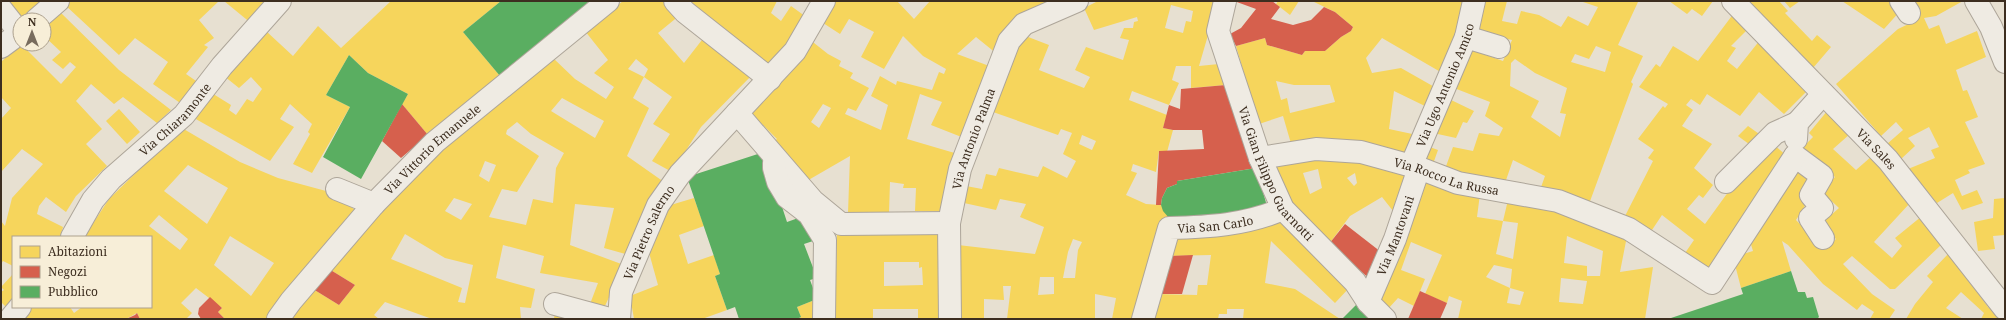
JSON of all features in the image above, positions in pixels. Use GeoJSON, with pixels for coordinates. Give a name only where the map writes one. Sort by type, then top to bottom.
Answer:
{"type":"FeatureCollection","features":[{"type":"Feature","properties":{"kind":"street"},"geometry":{"type":"LineString","coordinates":[[45,12],[58,1]]}},
{"type":"Feature","properties":{"kind":"street","name":"Via Chiaramonte"},"geometry":{"type":"LineString","coordinates":[[73,236],[93,200],[112,178],[184,115],[222,66],[280,1]]}},
{"type":"Feature","properties":{"kind":"street","name":"Via Vittorio Emanuele"},"geometry":{"type":"LineString","coordinates":[[278,319],[291,301],[374,204],[435,142],[608,1]]}},
{"type":"Feature","properties":{"kind":"street"},"geometry":{"type":"LineString","coordinates":[[675,1],[685,12],[770,79]]}},
{"type":"Feature","properties":{"kind":"street","name":"Via Pietro Salerno"},"geometry":{"type":"LineString","coordinates":[[610,318],[658,205],[680,174],[795,51],[824,1]]}},
{"type":"Feature","properties":{"kind":"street","name":"Via Antonio Palma"},"geometry":{"type":"LineString","coordinates":[[950,319],[949,223],[960,169],[1009,41],[1024,24],[1076,1]]}},
{"type":"Feature","properties":{"kind":"street","name":"Via Gian Filippo Guarnotti"},"geometry":{"type":"LineString","coordinates":[[1225,1],[1218,31],[1260,158],[1283,209],[1356,282],[1368,302],[1385,319]]}},
{"type":"Feature","properties":{"kind":"street","name":"Via Ugo Antonio Amico"},"geometry":{"type":"LineString","coordinates":[[1415,167],[1466,37],[1474,1]]}},
{"type":"Feature","properties":{"kind":"street","name":"Via Sales"},"geometry":{"type":"LineString","coordinates":[[1733,1],[1888,160],[2005,309]]}},
{"type":"Feature","properties":{"kind":"street"},"geometry":{"type":"LineString","coordinates":[[1976,1],[1991,27],[2005,62]]}},
{"type":"Feature","properties":{"kind":"street"},"geometry":{"type":"LineString","coordinates":[[1,9],[12,23]]}},
{"type":"Feature","properties":{"kind":"street"},"geometry":{"type":"LineString","coordinates":[[1466,37],[1499,47]]}},
{"type":"Feature","properties":{"kind":"street"},"geometry":{"type":"LineString","coordinates":[[1,47],[12,39]]}},
{"type":"Feature","properties":{"kind":"street"},"geometry":{"type":"LineString","coordinates":[[1726,182],[1775,133],[1797,124],[1823,94]]}},
{"type":"Feature","properties":{"kind":"street"},"geometry":{"type":"LineString","coordinates":[[740,109],[772,153],[813,201],[842,224],[949,223]]}},
{"type":"Feature","properties":{"kind":"street"},"geometry":{"type":"LineString","coordinates":[[1797,124],[1795,156],[1822,176],[1811,195],[1822,208],[1810,218],[1823,238]]}},
{"type":"Feature","properties":{"kind":"street","name":"Via Rocco La Russa"},"geometry":{"type":"LineString","coordinates":[[1260,158],[1316,149],[1361,152],[1415,167],[1458,183],[1558,201],[1629,229],[1712,284],[1795,156]]}},
{"type":"Feature","properties":{"kind":"street"},"geometry":{"type":"LineString","coordinates":[[772,153],[774,168],[781,187],[787,197],[808,214],[825,240],[824,319]]}},
{"type":"Feature","properties":{"kind":"street","name":"Via Mantovani"},"geometry":{"type":"LineString","coordinates":[[1368,302],[1394,239],[1415,167]]}},
{"type":"Feature","properties":{"kind":"street"},"geometry":{"type":"LineString","coordinates":[[337,189],[374,204]]}},
{"type":"Feature","properties":{"kind":"street","name":"Via San Carlo"},"geometry":{"type":"LineString","coordinates":[[1143,319],[1169,228],[1206,227],[1261,219],[1283,209]]}},
{"type":"Feature","properties":{"kind":"street"},"geometry":{"type":"LineString","coordinates":[[555,304],[610,318]]}},
{"type":"Feature","properties":{"kind":"street"},"geometry":{"type":"LineString","coordinates":[[10,319],[19,308]]}},
{"type":"Feature","properties":{"kind":"building: Abitazioni"},"geometry":{"type":"Polygon","coordinates":[[[5,1],[44,1],[32,12],[14,12],[5,1]]]}},
{"type":"Feature","properties":{"kind":"building: Abitazioni"},"geometry":{"type":"Polygon","coordinates":[[[70,1],[219,1],[199,20],[214,38],[204,45],[208,47],[186,74],[199,83],[183,105],[153,84],[168,62],[135,38],[119,55],[65,5],[70,1]]]}},
{"type":"Feature","properties":{"kind":"building: Abitazioni"},"geometry":{"type":"Polygon","coordinates":[[[224,1],[271,1],[252,24],[224,1]]]}},
{"type":"Feature","properties":{"kind":"building: Abitazioni"},"geometry":{"type":"Polygon","coordinates":[[[391,1],[501,1],[463,32],[500,76],[428,135],[402,104],[408,94],[368,73],[349,55],[326,95],[350,107],[312,173],[293,164],[310,134],[308,132],[312,124],[290,104],[280,119],[294,127],[270,161],[194,118],[210,92],[231,105],[229,110],[236,115],[247,99],[253,102],[262,89],[251,77],[239,88],[224,76],[266,31],[293,56],[318,26],[341,48],[391,1]]]}},
{"type":"Feature","properties":{"kind":"building: Abitazioni"},"geometry":{"type":"Polygon","coordinates":[[[623,1],[667,1],[680,15],[658,33],[684,63],[705,36],[753,74],[701,127],[672,172],[652,161],[670,134],[653,124],[672,97],[644,77],[633,98],[649,108],[627,156],[664,182],[629,255],[604,248],[614,208],[575,204],[570,245],[624,265],[604,308],[590,304],[598,283],[540,273],[544,256],[503,245],[496,278],[535,289],[531,308],[520,307],[521,319],[432,319],[385,302],[374,315],[379,319],[293,319],[289,317],[313,289],[339,305],[355,285],[329,269],[394,197],[441,151],[552,57],[575,79],[606,99],[614,87],[594,73],[608,60],[585,31],[623,1]],[[636,59],[628,69],[644,77],[648,69],[636,59]],[[562,98],[551,111],[595,138],[604,121],[562,98]],[[517,122],[507,130],[506,134],[539,156],[517,192],[502,189],[489,217],[526,225],[533,199],[553,203],[556,168],[564,153],[531,134],[517,122]],[[485,161],[479,176],[489,182],[496,165],[485,161]],[[454,198],[445,211],[461,220],[472,204],[454,198]],[[405,234],[391,259],[462,288],[458,302],[465,303],[473,265],[445,258],[405,234]]]}},
{"type":"Feature","properties":{"kind":"building: Abitazioni"},"geometry":{"type":"Polygon","coordinates":[[[686,1],[777,1],[771,13],[781,21],[791,6],[809,19],[770,72],[686,1]]]}},
{"type":"Feature","properties":{"kind":"building: Abitazioni"},"geometry":{"type":"Polygon","coordinates":[[[832,1],[897,1],[914,19],[930,1],[1059,1],[997,54],[976,37],[957,54],[992,67],[964,138],[931,125],[942,102],[920,94],[907,139],[958,154],[946,211],[915,211],[916,188],[903,188],[904,184],[890,182],[889,213],[848,213],[850,156],[805,182],[774,141],[777,139],[750,112],[809,39],[828,54],[841,61],[839,66],[853,73],[850,78],[869,88],[856,111],[848,108],[845,114],[881,130],[888,105],[871,96],[880,76],[896,85],[897,81],[932,90],[939,72],[944,74],[946,69],[923,56],[903,36],[884,69],[861,57],[874,32],[849,19],[840,34],[820,21],[832,1]],[[823,104],[811,122],[819,128],[831,108],[823,104]]]}},
{"type":"Feature","properties":{"kind":"building: Abitazioni"},"geometry":{"type":"Polygon","coordinates":[[[1098,1],[1218,1],[1199,66],[1219,64],[1226,85],[1191,88],[1191,66],[1176,66],[1172,80],[1179,83],[1169,105],[1132,91],[1129,100],[1167,115],[1163,128],[1173,130],[1167,152],[1159,151],[1156,172],[1133,164],[1131,171],[1137,173],[1126,195],[1146,204],[1161,205],[1169,218],[1135,319],[1112,319],[1116,298],[1095,294],[1095,319],[1007,319],[1011,286],[1003,286],[1004,300],[984,299],[984,319],[958,319],[958,245],[1035,254],[1044,227],[1020,217],[1026,204],[1000,199],[996,210],[964,203],[966,186],[982,189],[986,174],[996,176],[999,168],[1038,177],[1043,166],[1067,178],[1076,161],[1063,154],[1072,133],[1061,129],[1058,135],[993,112],[1023,35],[1049,45],[1039,70],[1084,88],[1090,77],[1075,70],[1086,47],[1123,60],[1129,40],[1120,38],[1124,28],[1133,28],[1134,22],[1138,21],[1137,17],[1094,30],[1084,8],[1098,1]],[[1171,5],[1165,28],[1183,33],[1186,21],[1191,22],[1193,11],[1171,5]],[[1082,135],[1079,144],[1092,150],[1096,141],[1082,135]],[[1073,239],[1068,252],[1063,278],[1075,278],[1078,250],[1082,242],[1073,239]],[[1040,277],[1038,295],[1054,294],[1054,277],[1040,277]]]}},
{"type":"Feature","properties":{"kind":"building: Abitazioni"},"geometry":{"type":"Polygon","coordinates":[[[1278,1],[1299,1],[1290,15],[1276,4],[1278,1]]]}},
{"type":"Feature","properties":{"kind":"building: Abitazioni"},"geometry":{"type":"Polygon","coordinates":[[[1312,1],[1468,1],[1444,74],[1382,38],[1366,58],[1372,73],[1401,68],[1438,89],[1429,108],[1394,91],[1389,129],[1417,135],[1406,159],[1292,147],[1283,116],[1259,124],[1236,46],[1265,38],[1267,45],[1302,55],[1305,51],[1325,51],[1341,37],[1351,31],[1353,27],[1335,12],[1312,1]],[[1276,81],[1281,100],[1287,98],[1290,113],[1335,102],[1330,85],[1294,85],[1276,81]]]}},
{"type":"Feature","properties":{"kind":"building: Abitazioni"},"geometry":{"type":"Polygon","coordinates":[[[1483,1],[1507,1],[1502,21],[1517,24],[1521,11],[1539,15],[1561,27],[1568,16],[1588,26],[1598,7],[1580,1],[1638,2],[1618,45],[1643,56],[1631,82],[1633,84],[1589,204],[1540,190],[1545,176],[1513,160],[1505,183],[1445,169],[1453,147],[1473,151],[1479,133],[1499,136],[1503,128],[1485,116],[1490,102],[1454,88],[1469,49],[1503,61],[1512,40],[1476,32],[1483,1]],[[1596,46],[1589,59],[1575,54],[1571,62],[1605,72],[1611,52],[1596,46]],[[1515,59],[1511,63],[1510,86],[1539,101],[1531,117],[1560,137],[1566,114],[1560,113],[1567,88],[1535,73],[1515,59]]]}},
{"type":"Feature","properties":{"kind":"building: Abitazioni"},"geometry":{"type":"Polygon","coordinates":[[[1669,1],[1713,1],[1702,16],[1692,9],[1687,14],[1669,1]]]}},
{"type":"Feature","properties":{"kind":"building: Abitazioni"},"geometry":{"type":"Polygon","coordinates":[[[1745,1],[1779,1],[1788,11],[1785,13],[1812,41],[1817,35],[1831,47],[1813,68],[1745,1]]]}},
{"type":"Feature","properties":{"kind":"building: Abitazioni"},"geometry":{"type":"Polygon","coordinates":[[[1784,1],[1800,1],[1790,8],[1784,1]]]}},
{"type":"Feature","properties":{"kind":"building: Abitazioni"},"geometry":{"type":"Polygon","coordinates":[[[1842,1],[1895,1],[1902,9],[1884,29],[1842,1]]]}},
{"type":"Feature","properties":{"kind":"building: Abitazioni"},"geometry":{"type":"Polygon","coordinates":[[[1908,1],[1963,1],[1936,16],[1924,18],[1929,29],[1939,25],[1946,44],[1977,31],[1986,57],[1956,70],[1963,91],[1967,90],[1978,117],[1965,122],[1985,164],[1968,170],[1970,173],[1955,180],[1962,196],[1977,190],[1983,203],[1962,210],[1953,193],[1937,203],[1908,169],[1935,158],[1931,150],[1939,147],[1929,127],[1908,138],[1915,146],[1901,159],[1887,144],[1903,130],[1896,122],[1881,136],[1836,84],[1898,29],[1917,20],[1908,1]]]}},
{"type":"Feature","properties":{"kind":"building: Abitazioni"},"geometry":{"type":"Polygon","coordinates":[[[59,11],[119,70],[171,110],[157,123],[123,97],[114,104],[91,84],[76,101],[102,129],[86,144],[107,166],[76,196],[66,212],[46,197],[39,206],[37,214],[63,227],[60,236],[12,236],[12,266],[3,261],[1,264],[1,221],[5,226],[12,198],[43,164],[22,149],[1,172],[1,119],[11,108],[1,97],[1,62],[12,52],[29,52],[61,84],[76,67],[70,62],[63,69],[52,60],[61,52],[52,44],[52,17],[59,11]]]}},
{"type":"Feature","properties":{"kind":"building: Abitazioni"},"geometry":{"type":"Polygon","coordinates":[[[1734,13],[1749,28],[1731,46],[1736,48],[1727,61],[1737,69],[1760,40],[1808,90],[1784,114],[1759,92],[1740,116],[1707,94],[1700,105],[1691,99],[1686,105],[1693,110],[1682,126],[1712,144],[1694,168],[1713,185],[1703,198],[1699,195],[1687,209],[1705,224],[1726,195],[1773,144],[1788,157],[1712,276],[1683,256],[1694,240],[1662,215],[1650,233],[1624,218],[1653,161],[1648,158],[1654,150],[1638,139],[1663,106],[1665,108],[1668,104],[1639,87],[1656,64],[1660,67],[1673,46],[1698,61],[1734,13]]]}},
{"type":"Feature","properties":{"kind":"building: Abitazioni"},"geometry":{"type":"Polygon","coordinates":[[[1449,99],[1474,111],[1467,123],[1463,122],[1456,138],[1433,133],[1449,99]]]}},
{"type":"Feature","properties":{"kind":"building: Abitazioni"},"geometry":{"type":"Polygon","coordinates":[[[119,109],[140,132],[127,144],[106,121],[119,109]]]}},
{"type":"Feature","properties":{"kind":"building: Abitazioni"},"geometry":{"type":"Polygon","coordinates":[[[1828,110],[1850,134],[1833,149],[1856,170],[1872,156],[1910,203],[1874,242],[1892,258],[1902,246],[1895,238],[1922,216],[1942,244],[1895,289],[1890,289],[1852,256],[1843,264],[1872,294],[1895,310],[1889,319],[1870,319],[1874,312],[1862,304],[1857,310],[1823,284],[1788,245],[1782,241],[1791,271],[1741,288],[1733,257],[1753,251],[1749,238],[1795,165],[1814,178],[1808,201],[1796,220],[1824,249],[1836,239],[1821,224],[1839,208],[1821,191],[1835,177],[1801,149],[1813,137],[1809,133],[1828,110]]]}},
{"type":"Feature","properties":{"kind":"building: Abitazioni"},"geometry":{"type":"Polygon","coordinates":[[[1748,126],[1762,136],[1753,147],[1738,136],[1748,126]]]}},
{"type":"Feature","properties":{"kind":"building: Abitazioni"},"geometry":{"type":"Polygon","coordinates":[[[182,128],[240,162],[278,178],[326,191],[357,211],[313,258],[267,319],[225,319],[218,312],[222,308],[196,288],[181,303],[192,313],[186,319],[140,319],[137,313],[126,319],[20,319],[30,308],[71,308],[74,313],[81,308],[152,308],[152,236],[85,236],[109,199],[182,128]],[[188,165],[164,191],[207,224],[228,188],[188,165]],[[159,215],[149,226],[180,250],[188,239],[159,215]],[[230,236],[214,265],[251,296],[274,263],[230,236]]]}},
{"type":"Feature","properties":{"kind":"building: Abitazioni"},"geometry":{"type":"Polygon","coordinates":[[[1427,146],[1438,150],[1433,164],[1421,161],[1427,146]]]}},
{"type":"Feature","properties":{"kind":"building: Abitazioni"},"geometry":{"type":"Polygon","coordinates":[[[1318,154],[1387,164],[1411,178],[1397,216],[1382,197],[1350,216],[1329,244],[1290,206],[1273,161],[1318,154]],[[1318,169],[1303,173],[1310,194],[1322,188],[1318,169]],[[1355,173],[1347,178],[1354,186],[1357,183],[1355,173]]]}},
{"type":"Feature","properties":{"kind":"building: Abitazioni"},"geometry":{"type":"Polygon","coordinates":[[[1421,178],[1480,194],[1477,217],[1503,221],[1508,200],[1545,205],[1627,236],[1620,272],[1653,267],[1645,319],[1458,319],[1462,301],[1449,296],[1447,303],[1425,294],[1442,255],[1411,242],[1401,270],[1425,279],[1414,306],[1398,298],[1387,310],[1377,300],[1421,178]],[[1503,221],[1496,254],[1513,259],[1518,223],[1503,221]],[[1567,236],[1564,263],[1587,266],[1587,276],[1600,276],[1603,251],[1567,236]],[[1494,265],[1486,277],[1510,288],[1512,269],[1494,265]],[[1561,278],[1559,302],[1583,304],[1587,281],[1561,278]],[[1510,288],[1507,303],[1520,305],[1524,292],[1510,288]]]}},
{"type":"Feature","properties":{"kind":"building: Abitazioni"},"geometry":{"type":"Polygon","coordinates":[[[694,198],[704,226],[679,235],[688,264],[714,255],[720,274],[715,276],[727,310],[702,319],[634,319],[630,296],[658,285],[648,249],[664,207],[694,198]]]}},
{"type":"Feature","properties":{"kind":"building: Abitazioni"},"geometry":{"type":"Polygon","coordinates":[[[2005,198],[2005,235],[1993,236],[1995,249],[1978,251],[1974,222],[1993,218],[1994,199],[2005,198]]]}},
{"type":"Feature","properties":{"kind":"building: Abitazioni"},"geometry":{"type":"Polygon","coordinates":[[[1277,217],[1350,287],[1335,303],[1271,241],[1265,283],[1295,289],[1340,319],[1243,319],[1244,309],[1227,309],[1227,314],[1219,314],[1218,319],[1151,319],[1157,294],[1197,295],[1198,285],[1207,285],[1211,255],[1169,256],[1174,232],[1277,217]]]}},
{"type":"Feature","properties":{"kind":"building: Abitazioni"},"geometry":{"type":"Polygon","coordinates":[[[942,229],[943,319],[918,319],[918,309],[873,309],[873,319],[835,319],[837,232],[942,229]],[[884,262],[884,286],[923,285],[922,267],[919,268],[919,262],[884,262]]]}},
{"type":"Feature","properties":{"kind":"building: Abitazioni"},"geometry":{"type":"Polygon","coordinates":[[[1949,253],[1988,307],[2001,319],[1981,319],[1984,313],[1961,292],[1946,308],[1963,319],[1906,319],[1915,304],[1933,282],[1927,276],[1949,253]]]}},
{"type":"Feature","properties":{"kind":"building: Abitazioni"},"geometry":{"type":"Polygon","coordinates":[[[12,275],[12,306],[9,310],[1,302],[1,292],[4,290],[1,287],[12,275]]]}},
{"type":"Feature","properties":{"kind":"building: Abitazioni"},"geometry":{"type":"Polygon","coordinates":[[[817,299],[817,319],[797,319],[801,317],[797,307],[817,299]]]}},
{"type":"Feature","properties":{"kind":"building: Abitazioni"},"geometry":{"type":"Polygon","coordinates":[[[555,311],[587,319],[554,319],[555,311]]]}},
{"type":"Feature","properties":{"kind":"building: Negozi"},"geometry":{"type":"Polygon","coordinates":[[[1234,1],[1272,1],[1280,7],[1271,19],[1293,25],[1311,20],[1324,7],[1335,12],[1353,27],[1351,31],[1341,37],[1325,51],[1305,51],[1302,55],[1267,45],[1265,38],[1236,46],[1230,34],[1241,28],[1256,9],[1234,1]]]}},
{"type":"Feature","properties":{"kind":"building: Negozi"},"geometry":{"type":"Polygon","coordinates":[[[1226,85],[1256,168],[1177,181],[1177,184],[1167,188],[1162,198],[1161,205],[1156,205],[1159,151],[1204,149],[1202,130],[1173,130],[1163,128],[1169,105],[1180,109],[1181,89],[1226,85]]]}},
{"type":"Feature","properties":{"kind":"building: Negozi"},"geometry":{"type":"Polygon","coordinates":[[[402,104],[428,135],[401,158],[382,141],[402,104]]]}},
{"type":"Feature","properties":{"kind":"building: Negozi"},"geometry":{"type":"Polygon","coordinates":[[[1345,224],[1381,252],[1371,280],[1329,244],[1345,224]]]}},
{"type":"Feature","properties":{"kind":"building: Negozi"},"geometry":{"type":"Polygon","coordinates":[[[1193,255],[1182,294],[1157,294],[1169,256],[1193,255]]]}},
{"type":"Feature","properties":{"kind":"building: Negozi"},"geometry":{"type":"Polygon","coordinates":[[[329,269],[355,285],[339,305],[313,289],[329,269]]]}},
{"type":"Feature","properties":{"kind":"building: Negozi"},"geometry":{"type":"Polygon","coordinates":[[[1420,291],[1447,303],[1440,319],[1408,319],[1420,291]]]}},
{"type":"Feature","properties":{"kind":"building: Negozi"},"geometry":{"type":"Polygon","coordinates":[[[210,297],[222,308],[218,312],[225,319],[201,319],[198,314],[199,308],[210,297]]]}},
{"type":"Feature","properties":{"kind":"building: Negozi"},"geometry":{"type":"Polygon","coordinates":[[[137,313],[140,319],[126,319],[135,315],[137,313]]]}},
{"type":"Feature","properties":{"kind":"building: Pubblico"},"geometry":{"type":"Polygon","coordinates":[[[501,1],[590,1],[500,76],[463,32],[501,1]]]}},
{"type":"Feature","properties":{"kind":"building: Pubblico"},"geometry":{"type":"Polygon","coordinates":[[[349,55],[368,73],[408,94],[361,179],[323,157],[350,107],[326,95],[349,55]]]}},
{"type":"Feature","properties":{"kind":"building: Pubblico"},"geometry":{"type":"Polygon","coordinates":[[[764,152],[787,222],[804,216],[813,241],[804,244],[817,278],[810,280],[817,299],[797,307],[801,317],[797,319],[739,319],[735,307],[727,310],[715,276],[720,274],[687,177],[764,152]]]}},
{"type":"Feature","properties":{"kind":"building: Pubblico"},"geometry":{"type":"Polygon","coordinates":[[[1256,168],[1267,206],[1200,220],[1169,218],[1163,211],[1161,205],[1162,198],[1167,188],[1177,184],[1177,181],[1256,168]]]}},
{"type":"Feature","properties":{"kind":"building: Pubblico"},"geometry":{"type":"Polygon","coordinates":[[[1791,271],[1798,292],[1805,292],[1807,298],[1813,297],[1819,317],[1817,319],[1668,319],[1743,294],[1741,288],[1791,271]]]}},
{"type":"Feature","properties":{"kind":"building: Pubblico"},"geometry":{"type":"Polygon","coordinates":[[[1358,303],[1377,319],[1342,319],[1358,303]]]}}]}
